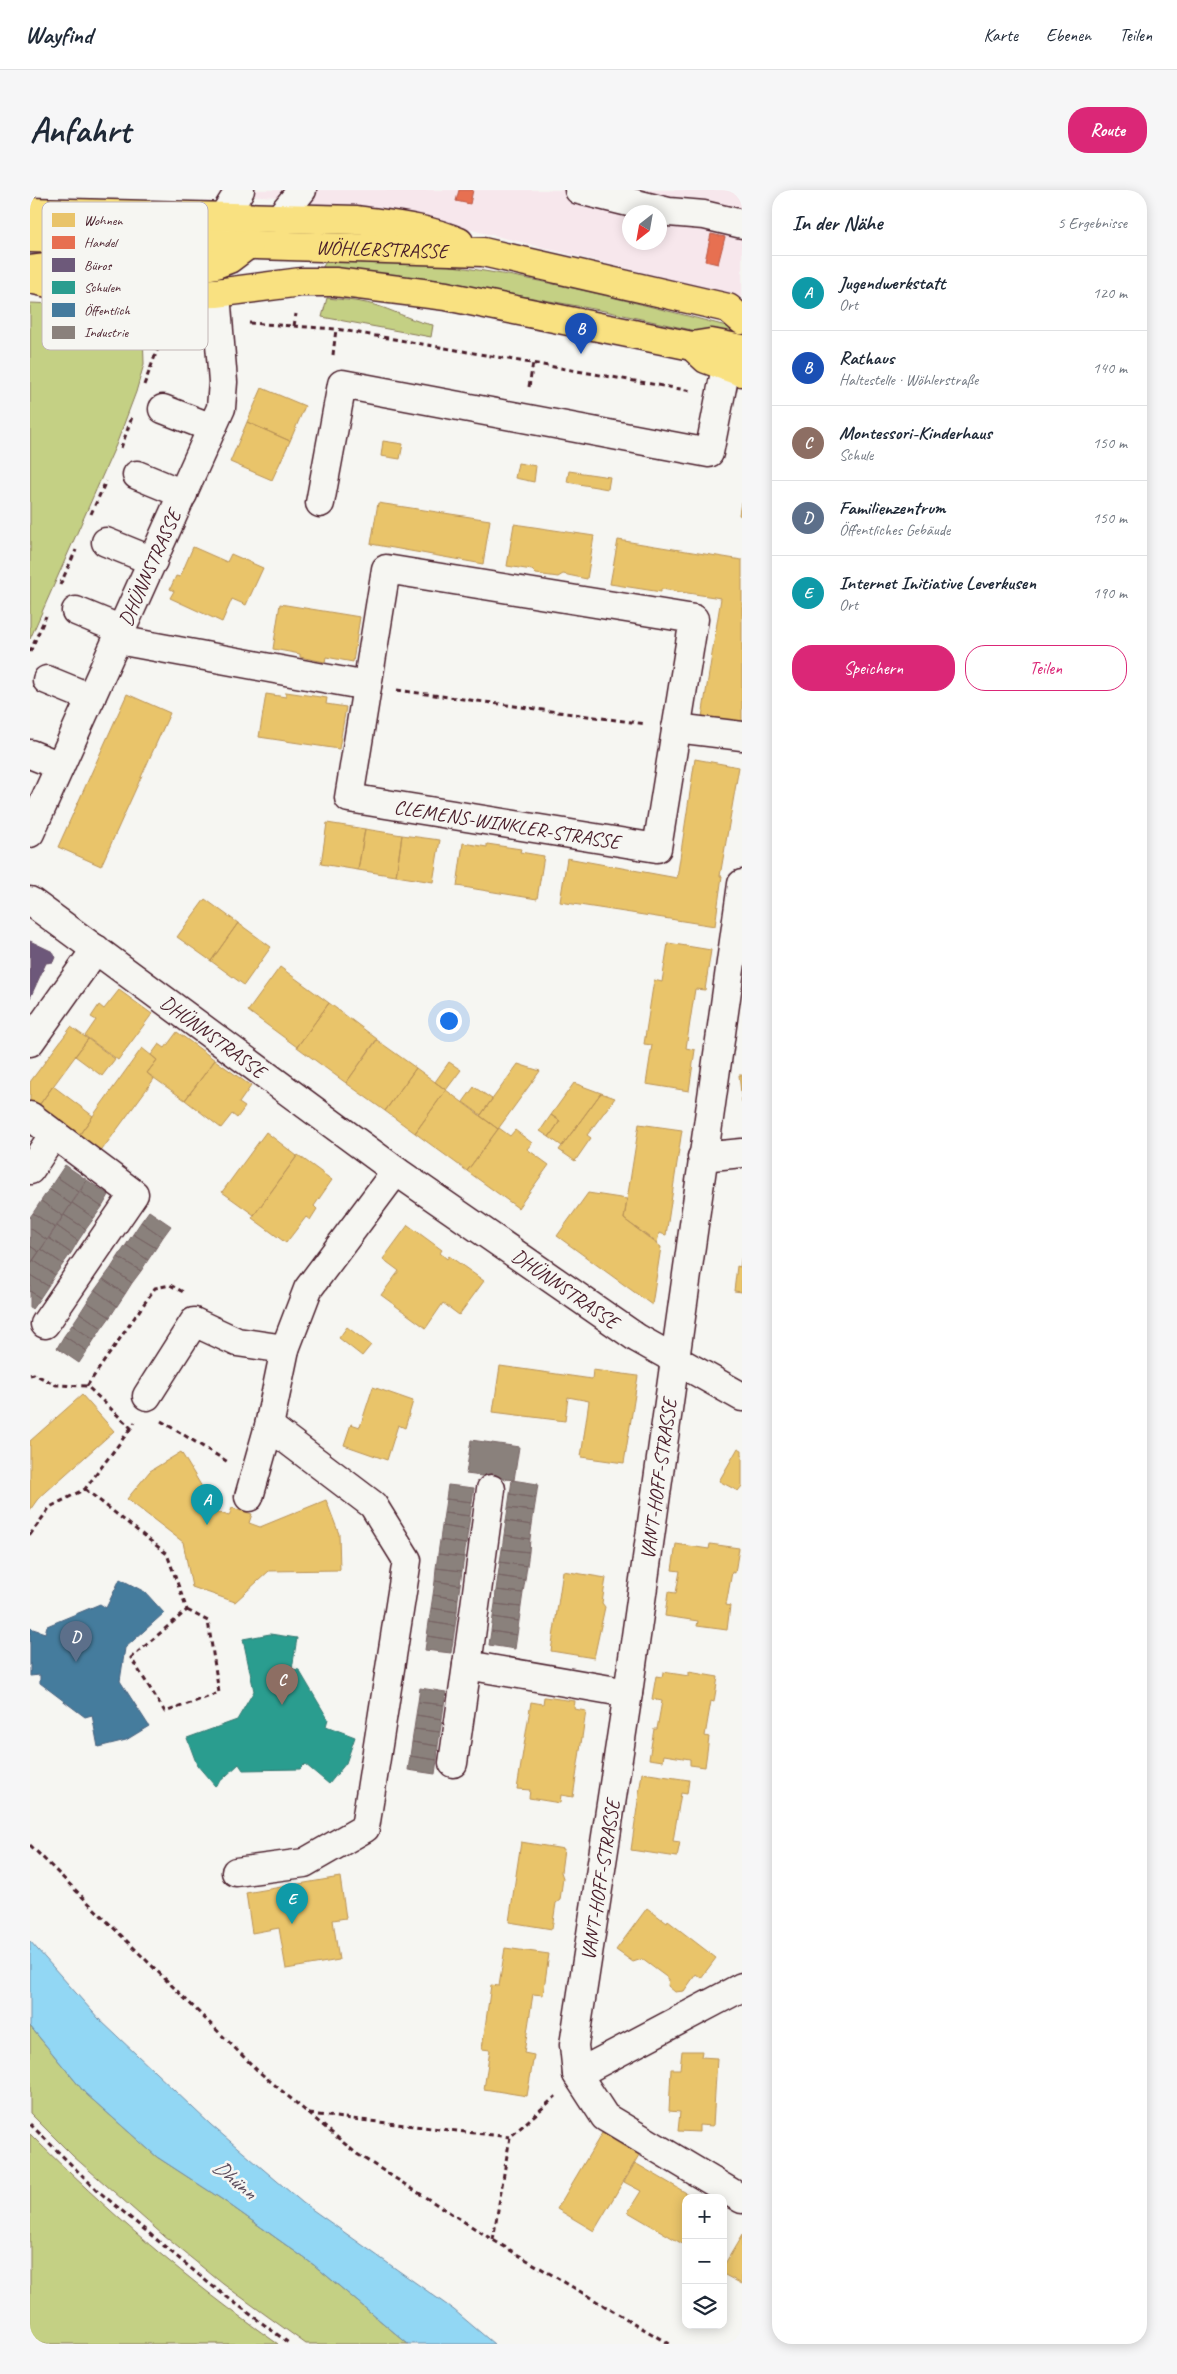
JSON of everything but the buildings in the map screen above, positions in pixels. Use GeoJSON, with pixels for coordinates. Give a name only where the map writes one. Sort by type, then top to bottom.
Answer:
{"type":"FeatureCollection","features":[{"type":"Feature","properties":{"kind":"main road"},"geometry":{"type":"LineString","coordinates":[[208,217],[357,220],[449,237],[484,252]]}},
{"type":"Feature","properties":{"kind":"main road"},"geometry":{"type":"LineString","coordinates":[[208,265],[216,264],[248,245],[280,217]]}},
{"type":"Feature","properties":{"kind":"main road","name":"WÖHLERSTRASSE"},"geometry":{"type":"LineString","coordinates":[[208,243],[484,252],[737,310]]}},
{"type":"Feature","properties":{"kind":"main road","name":"WÖHLERSTRASSE"},"geometry":{"type":"LineString","coordinates":[[208,293],[300,282],[335,282],[446,296],[692,346],[711,343],[737,362]]}},
{"type":"Feature","properties":{"kind":"street"},"geometry":{"type":"LineString","coordinates":[[208,236],[223,217],[240,190]]}},
{"type":"Feature","properties":{"kind":"street"},"geometry":{"type":"LineString","coordinates":[[280,217],[302,190]]}},
{"type":"Feature","properties":{"kind":"street"},"geometry":{"type":"LineString","coordinates":[[579,190],[668,212],[704,215],[742,224]]}},
{"type":"Feature","properties":{"kind":"street","name":"DHÜNNSTRASSE"},"geometry":{"type":"LineString","coordinates":[[30,833],[221,408],[223,382],[216,293]]}},
{"type":"Feature","properties":{"kind":"street"},"geometry":{"type":"LineString","coordinates":[[320,504],[342,384],[709,453],[737,362]]}},
{"type":"Feature","properties":{"kind":"street"},"geometry":{"type":"LineString","coordinates":[[163,409],[212,428]]}},
{"type":"Feature","properties":{"kind":"street"},"geometry":{"type":"LineString","coordinates":[[137,475],[183,494]]}},
{"type":"Feature","properties":{"kind":"street"},"geometry":{"type":"LineString","coordinates":[[106,542],[153,561]]}},
{"type":"Feature","properties":{"kind":"street","name":"CLEMENS-WINKLER-STRASSE"},"geometry":{"type":"LineString","coordinates":[[386,569],[694,619],[676,728],[657,848],[349,798],[386,569]]}},
{"type":"Feature","properties":{"kind":"street"},"geometry":{"type":"LineString","coordinates":[[76,611],[120,635],[367,686]]}},
{"type":"Feature","properties":{"kind":"street"},"geometry":{"type":"LineString","coordinates":[[47,680],[92,698]]}},
{"type":"Feature","properties":{"kind":"street"},"geometry":{"type":"LineString","coordinates":[[676,728],[742,736]]}},
{"type":"Feature","properties":{"kind":"street"},"geometry":{"type":"LineString","coordinates":[[30,754],[60,766]]}},
{"type":"Feature","properties":{"kind":"street","name":"VAN'T-HOFF-STRASSE"},"geometry":{"type":"LineString","coordinates":[[577,2074],[574,2045],[628,1693],[702,1157],[742,884]]}},
{"type":"Feature","properties":{"kind":"street","name":"DHÜNNSTRASSE"},"geometry":{"type":"LineString","coordinates":[[30,901],[396,1171],[637,1338],[742,1397]]}},
{"type":"Feature","properties":{"kind":"street"},"geometry":{"type":"LineString","coordinates":[[30,1042],[96,949]]}},
{"type":"Feature","properties":{"kind":"street"},"geometry":{"type":"LineString","coordinates":[[30,1116],[134,1194],[45,1324]]}},
{"type":"Feature","properties":{"kind":"street"},"geometry":{"type":"LineString","coordinates":[[30,1170],[54,1134]]}},
{"type":"Feature","properties":{"kind":"street"},"geometry":{"type":"LineString","coordinates":[[702,1157],[742,1153]]}},
{"type":"Feature","properties":{"kind":"street"},"geometry":{"type":"LineString","coordinates":[[249,1497],[269,1426],[285,1349],[308,1289],[396,1171]]}},
{"type":"Feature","properties":{"kind":"street"},"geometry":{"type":"LineString","coordinates":[[147,1396],[194,1322],[237,1342],[285,1349]]}},
{"type":"Feature","properties":{"kind":"street"},"geometry":{"type":"LineString","coordinates":[[236,1872],[304,1863],[365,1828],[407,1560],[373,1505],[269,1426]]}},
{"type":"Feature","properties":{"kind":"street"},"geometry":{"type":"LineString","coordinates":[[453,1763],[491,1489]]}},
{"type":"Feature","properties":{"kind":"street"},"geometry":{"type":"LineString","coordinates":[[467,1665],[628,1693]]}},
{"type":"Feature","properties":{"kind":"street"},"geometry":{"type":"LineString","coordinates":[[742,1987],[577,2074],[605,2117],[742,2199]]}},
{"type":"Feature","properties":{"kind":"path"},"geometry":{"type":"LineString","coordinates":[[367,686],[676,728]]}},
{"type":"Feature","properties":{"kind":"path"},"geometry":{"type":"LineString","coordinates":[[30,1375],[34,1374],[56,1385]]}},
{"type":"Feature","properties":{"kind":"path"},"geometry":{"type":"LineString","coordinates":[[30,1535],[50,1507],[85,1489],[131,1428]]}},
{"type":"Feature","properties":{"kind":"path"},"geometry":{"type":"LineString","coordinates":[[85,1489],[167,1554],[188,1610],[208,1621],[219,1693],[165,1712],[131,1658],[188,1610]]}},
{"type":"Feature","properties":{"kind":"path"},"geometry":{"type":"LineString","coordinates":[[30,1845],[258,2071],[357,2154],[493,2240],[669,2344]]}},
{"type":"Feature","properties":{"kind":"path"},"geometry":{"type":"LineString","coordinates":[[493,2240],[510,2137],[546,2108],[577,2074]]}},
{"type":"Feature","properties":{"kind":"path"},"geometry":{"type":"LineString","coordinates":[[308,2114],[510,2137]]}},
{"type":"Feature","properties":{"kind":"path"},"geometry":{"type":"LineString","coordinates":[[30,2124],[96,2190],[211,2285],[290,2344]]}},
{"type":"Feature","properties":{"kind":"shaded area"},"geometry":{"type":"Polygon","coordinates":[[[197,190],[742,190],[742,297],[451,225],[274,197],[197,190]]]}},
{"type":"Feature","properties":{"kind":"green space"},"geometry":{"type":"Polygon","coordinates":[[[329,256],[437,264],[540,281],[742,330],[742,341],[605,311],[466,286],[377,274],[320,272],[329,256]]]}},
{"type":"Feature","properties":{"kind":"green space"},"geometry":{"type":"Polygon","coordinates":[[[327,298],[374,305],[433,325],[431,337],[322,317],[327,298]]]}},
{"type":"Feature","properties":{"kind":"green space"},"geometry":{"type":"Polygon","coordinates":[[[30,303],[42,303],[42,350],[144,350],[144,364],[136,392],[116,445],[30,639],[30,303]]]}},
{"type":"Feature","properties":{"kind":"green space"},"geometry":{"type":"Polygon","coordinates":[[[30,2026],[85,2093],[157,2157],[223,2200],[314,2265],[408,2344],[306,2344],[223,2284],[163,2235],[73,2156],[30,2113],[30,2026]]]}},
{"type":"Feature","properties":{"kind":"green space"},"geometry":{"type":"Polygon","coordinates":[[[30,2134],[89,2191],[150,2245],[213,2296],[278,2344],[30,2344],[30,2134]]]}},
{"type":"Feature","properties":{"kind":"water","name":"Dhünn"},"geometry":{"type":"Polygon","coordinates":[[[30,1941],[99,2019],[211,2125],[303,2203],[454,2310],[494,2344],[408,2344],[314,2265],[223,2200],[157,2157],[85,2093],[30,2026],[30,1941]]]}},
{"type":"Feature","properties":{"kind":"place","name":"Rathaus"},"geometry":{"type":"Point","coordinates":[581,354]}},
{"type":"Feature","properties":{"kind":"place","name":"Jugendwerkstatt"},"geometry":{"type":"Point","coordinates":[207,1525]}},
{"type":"Feature","properties":{"kind":"place","name":"Familienzentrum"},"geometry":{"type":"Point","coordinates":[76,1662]}},
{"type":"Feature","properties":{"kind":"place","name":"Montessori-Kinderhaus"},"geometry":{"type":"Point","coordinates":[282,1705]}},
{"type":"Feature","properties":{"kind":"place","name":"Internet Initiative Leverkusen"},"geometry":{"type":"Point","coordinates":[292,1924]}}]}
